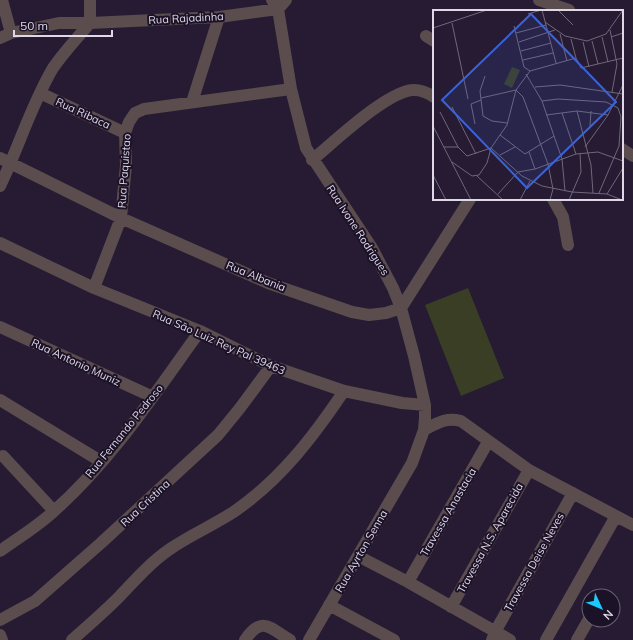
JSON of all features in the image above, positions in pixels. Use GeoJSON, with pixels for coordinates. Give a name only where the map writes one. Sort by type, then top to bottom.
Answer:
{"type":"FeatureCollection","features":[{"type":"Feature","properties":{"kind":"street"},"geometry":{"type":"LineString","coordinates":[[2,0],[11,33]]}},
{"type":"Feature","properties":{"kind":"street"},"geometry":{"type":"LineString","coordinates":[[0,186],[11,164],[40,93],[67,49],[90,23],[90,0]]}},
{"type":"Feature","properties":{"kind":"street"},"geometry":{"type":"LineString","coordinates":[[539,0],[569,10]]}},
{"type":"Feature","properties":{"kind":"street","name":"Rua Rajadinha"},"geometry":{"type":"LineString","coordinates":[[0,38],[11,33],[59,23],[219,17],[278,3]]}},
{"type":"Feature","properties":{"kind":"street","name":"Rua Ivone Rodrigues"},"geometry":{"type":"LineString","coordinates":[[278,3],[291,89],[300,130],[306,148],[312,160],[372,248],[393,288],[401,308],[425,405],[424,430],[412,463]]}},
{"type":"Feature","properties":{"kind":"street"},"geometry":{"type":"LineString","coordinates":[[192,102],[219,17]]}},
{"type":"Feature","properties":{"kind":"street","name":"Rua Paquistao"},"geometry":{"type":"LineString","coordinates":[[94,288],[121,218],[126,165],[125,133],[129,122],[135,113],[144,109],[291,89]]}},
{"type":"Feature","properties":{"kind":"street"},"geometry":{"type":"LineString","coordinates":[[312,160],[374,109],[403,92],[414,90],[424,91],[433,96]]}},
{"type":"Feature","properties":{"kind":"street","name":"Rua Ribaca"},"geometry":{"type":"LineString","coordinates":[[40,93],[125,133]]}},
{"type":"Feature","properties":{"kind":"street"},"geometry":{"type":"LineString","coordinates":[[623,150],[633,156]]}},
{"type":"Feature","properties":{"kind":"street","name":"Rua Albania"},"geometry":{"type":"LineString","coordinates":[[0,158],[121,218],[268,283],[352,312],[369,315],[386,314],[401,308]]}},
{"type":"Feature","properties":{"kind":"street"},"geometry":{"type":"LineString","coordinates":[[401,308],[469,200]]}},
{"type":"Feature","properties":{"kind":"street"},"geometry":{"type":"LineString","coordinates":[[554,200],[563,217],[568,245]]}},
{"type":"Feature","properties":{"kind":"street","name":"Rua Sāo Luiz Rey Pal 39463"},"geometry":{"type":"LineString","coordinates":[[0,243],[94,288],[200,331],[271,366],[344,391],[402,403],[425,405]]}},
{"type":"Feature","properties":{"kind":"street","name":"Rua Antonio Muniz"},"geometry":{"type":"LineString","coordinates":[[0,328],[153,397]]}},
{"type":"Feature","properties":{"kind":"street","name":"Rua Fernando Pedroso"},"geometry":{"type":"LineString","coordinates":[[0,551],[54,511],[102,462],[153,397],[200,331]]}},
{"type":"Feature","properties":{"kind":"street","name":"Rua Cristina"},"geometry":{"type":"LineString","coordinates":[[0,620],[35,601],[101,543],[218,435],[271,366]]}},
{"type":"Feature","properties":{"kind":"street"},"geometry":{"type":"LineString","coordinates":[[72,640],[104,612],[170,549],[234,511],[262,490],[294,458],[316,433],[344,391]]}},
{"type":"Feature","properties":{"kind":"street"},"geometry":{"type":"LineString","coordinates":[[0,400],[102,462]]}},
{"type":"Feature","properties":{"kind":"street"},"geometry":{"type":"LineString","coordinates":[[424,430],[444,420],[452,419],[461,421],[488,442],[529,470],[633,525]]}},
{"type":"Feature","properties":{"kind":"street","name":"Travessa Anastacia"},"geometry":{"type":"LineString","coordinates":[[408,582],[488,442]]}},
{"type":"Feature","properties":{"kind":"street"},"geometry":{"type":"LineString","coordinates":[[3,456],[54,511]]}},
{"type":"Feature","properties":{"kind":"street","name":"Rua Ayrton Senna"},"geometry":{"type":"LineString","coordinates":[[309,640],[412,463]]}},
{"type":"Feature","properties":{"kind":"street","name":"Travessa N.S. Aparecida"},"geometry":{"type":"LineString","coordinates":[[451,607],[529,470]]}},
{"type":"Feature","properties":{"kind":"street","name":"Travessa Deise Neves"},"geometry":{"type":"LineString","coordinates":[[494,636],[573,493]]}},
{"type":"Feature","properties":{"kind":"street"},"geometry":{"type":"LineString","coordinates":[[546,640],[616,516]]}},
{"type":"Feature","properties":{"kind":"street"},"geometry":{"type":"LineString","coordinates":[[358,556],[408,582],[451,607],[494,636],[510,640]]}},
{"type":"Feature","properties":{"kind":"street"},"geometry":{"type":"LineString","coordinates":[[330,605],[394,640]]}},
{"type":"Feature","properties":{"kind":"street"},"geometry":{"type":"LineString","coordinates":[[245,640],[251,630],[258,625],[266,626],[290,640]]}},
{"type":"Feature","properties":{"kind":"street"},"geometry":{"type":"LineString","coordinates":[[577,640],[584,628]]}},
{"type":"Feature","properties":{"kind":"street"},"geometry":{"type":"LineString","coordinates":[[0,635],[2,640]]}},
{"type":"Feature","properties":{"kind":"green space"},"geometry":{"type":"Polygon","coordinates":[[[468,288],[504,378],[461,396],[425,305],[468,288]]]}}]}
